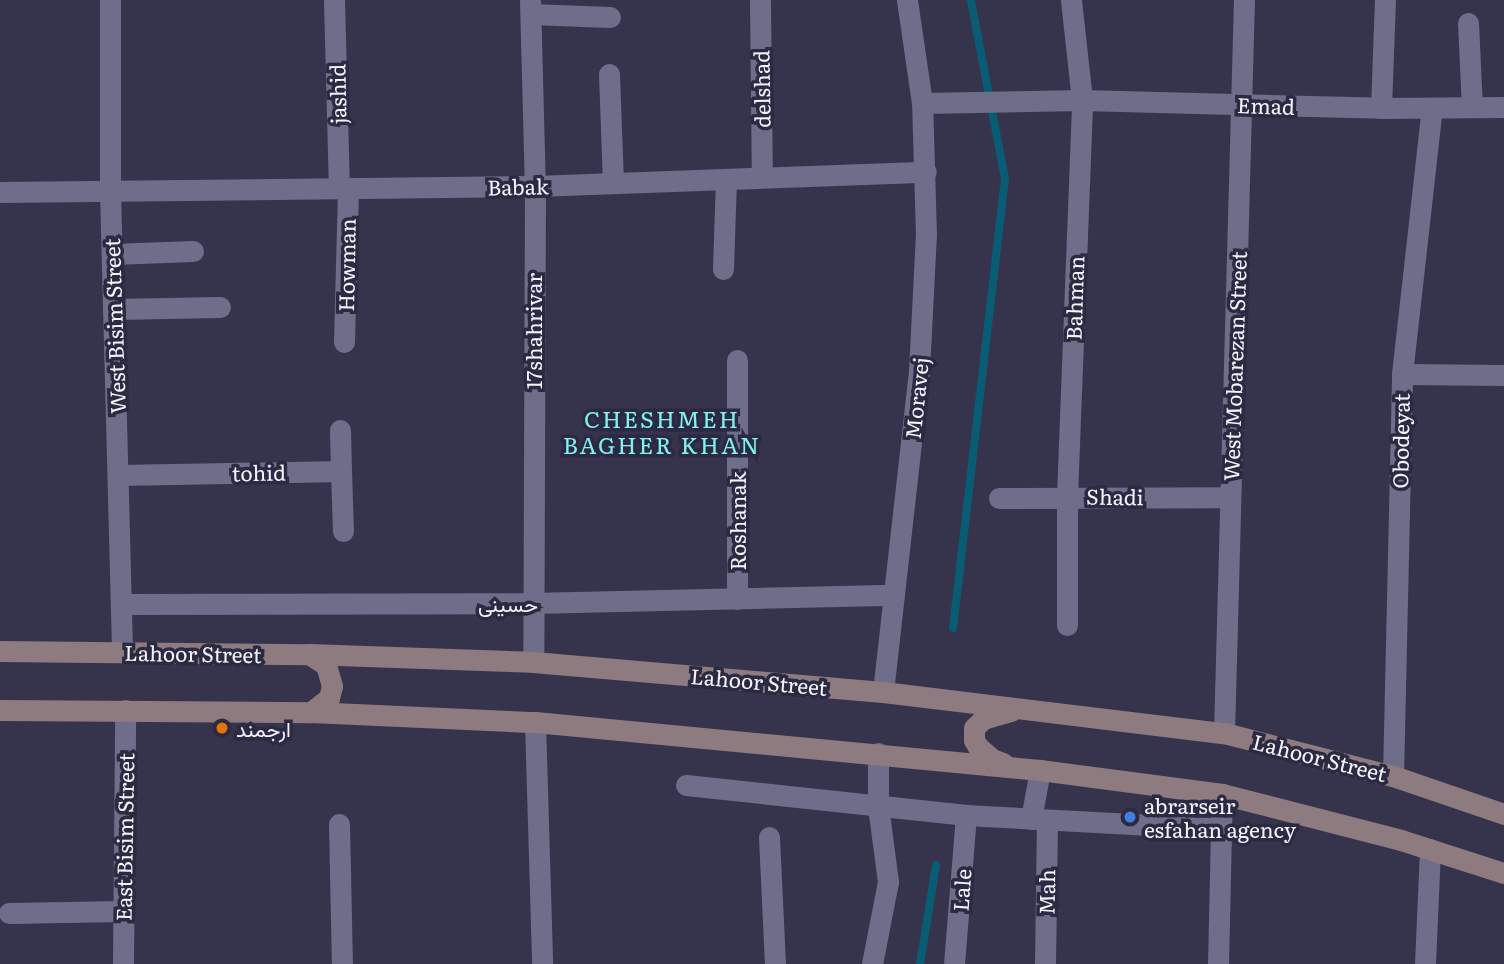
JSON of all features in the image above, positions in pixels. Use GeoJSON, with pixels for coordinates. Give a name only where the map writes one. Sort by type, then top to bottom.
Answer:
{"type":"FeatureCollection","features":[{"type":"Feature","properties":{"kind":"main road","name":"Lahoor Street"},"geometry":{"type":"LineString","coordinates":[[2,652],[309,654],[533,662],[883,692],[1224,733],[1394,776],[1504,814]]}},
{"type":"Feature","properties":{"kind":"main road"},"geometry":{"type":"LineString","coordinates":[[309,654],[326,665],[332,685],[324,703],[311,712]]}},
{"type":"Feature","properties":{"kind":"main road"},"geometry":{"type":"LineString","coordinates":[[1018,769],[983,753],[973,734],[976,723],[983,719],[1024,708]]}},
{"type":"Feature","properties":{"kind":"main road"},"geometry":{"type":"LineString","coordinates":[[0,710],[311,712],[535,722],[1040,770],[1222,794],[1430,849],[1504,873]]}},
{"type":"Feature","properties":{"kind":"street","name":"West Bisim Street"},"geometry":{"type":"LineString","coordinates":[[110,0],[110,191],[122,652]]}},
{"type":"Feature","properties":{"kind":"street","name":"jashid"},"geometry":{"type":"LineString","coordinates":[[334,0],[343,188]]}},
{"type":"Feature","properties":{"kind":"street","name":"delshad"},"geometry":{"type":"LineString","coordinates":[[760,0],[762,177]]}},
{"type":"Feature","properties":{"kind":"street","name":"Moravej"},"geometry":{"type":"LineString","coordinates":[[883,692],[919,371],[926,172],[922,103],[907,0]]}},
{"type":"Feature","properties":{"kind":"street","name":"Bahman"},"geometry":{"type":"LineString","coordinates":[[1067,625],[1067,496],[1082,100],[1071,0]]}},
{"type":"Feature","properties":{"kind":"street","name":"West Mobarezan Street"},"geometry":{"type":"LineString","coordinates":[[1224,733],[1244,0]]}},
{"type":"Feature","properties":{"kind":"street"},"geometry":{"type":"LineString","coordinates":[[1381,108],[1385,0]]}},
{"type":"Feature","properties":{"kind":"street"},"geometry":{"type":"LineString","coordinates":[[530,7],[610,17]]}},
{"type":"Feature","properties":{"kind":"street","name":"17shahrivar"},"geometry":{"type":"LineString","coordinates":[[530,7],[535,186],[531,603],[533,662]]}},
{"type":"Feature","properties":{"kind":"street"},"geometry":{"type":"LineString","coordinates":[[1468,23],[1472,107]]}},
{"type":"Feature","properties":{"kind":"street"},"geometry":{"type":"LineString","coordinates":[[609,74],[613,182]]}},
{"type":"Feature","properties":{"kind":"street","name":"Emad"},"geometry":{"type":"LineString","coordinates":[[922,103],[1082,100],[1381,108],[1504,107]]}},
{"type":"Feature","properties":{"kind":"street","name":"Obodeyat"},"geometry":{"type":"LineString","coordinates":[[1394,776],[1402,374],[1432,108]]}},
{"type":"Feature","properties":{"kind":"street","name":"Babak"},"geometry":{"type":"LineString","coordinates":[[0,192],[535,186],[926,172]]}},
{"type":"Feature","properties":{"kind":"street"},"geometry":{"type":"LineString","coordinates":[[723,269],[726,179]]}},
{"type":"Feature","properties":{"kind":"street","name":"Howman"},"geometry":{"type":"LineString","coordinates":[[343,188],[344,342]]}},
{"type":"Feature","properties":{"kind":"street"},"geometry":{"type":"LineString","coordinates":[[112,254],[193,251]]}},
{"type":"Feature","properties":{"kind":"street"},"geometry":{"type":"LineString","coordinates":[[113,309],[220,307]]}},
{"type":"Feature","properties":{"kind":"street","name":"Roshanak"},"geometry":{"type":"LineString","coordinates":[[737,360],[737,599]]}},
{"type":"Feature","properties":{"kind":"street"},"geometry":{"type":"LineString","coordinates":[[1402,374],[1504,375]]}},
{"type":"Feature","properties":{"kind":"street"},"geometry":{"type":"LineString","coordinates":[[340,430],[343,531]]}},
{"type":"Feature","properties":{"kind":"street","name":"tohid"},"geometry":{"type":"LineString","coordinates":[[118,475],[341,471]]}},
{"type":"Feature","properties":{"kind":"street","name":"Shadi"},"geometry":{"type":"LineString","coordinates":[[999,498],[1230,497]]}},
{"type":"Feature","properties":{"kind":"street","name":"حسینی"},"geometry":{"type":"LineString","coordinates":[[121,604],[531,603],[894,595]]}},
{"type":"Feature","properties":{"kind":"street","name":"East Bisim Street"},"geometry":{"type":"LineString","coordinates":[[122,964],[125,710]]}},
{"type":"Feature","properties":{"kind":"street"},"geometry":{"type":"LineString","coordinates":[[535,722],[542,964]]}},
{"type":"Feature","properties":{"kind":"street"},"geometry":{"type":"LineString","coordinates":[[872,964],[888,882],[878,806],[878,753]]}},
{"type":"Feature","properties":{"kind":"street","name":"Mah"},"geometry":{"type":"LineString","coordinates":[[1040,770],[1039,819],[1045,964]]}},
{"type":"Feature","properties":{"kind":"street"},"geometry":{"type":"LineString","coordinates":[[686,785],[966,815],[1221,830]]}},
{"type":"Feature","properties":{"kind":"street"},"geometry":{"type":"LineString","coordinates":[[1219,964],[1222,794]]}},
{"type":"Feature","properties":{"kind":"street","name":"Lale"},"geometry":{"type":"LineString","coordinates":[[954,964],[966,815]]}},
{"type":"Feature","properties":{"kind":"street"},"geometry":{"type":"LineString","coordinates":[[339,824],[342,964]]}},
{"type":"Feature","properties":{"kind":"street"},"geometry":{"type":"LineString","coordinates":[[769,837],[775,964]]}},
{"type":"Feature","properties":{"kind":"street"},"geometry":{"type":"LineString","coordinates":[[1425,964],[1430,849]]}},
{"type":"Feature","properties":{"kind":"street"},"geometry":{"type":"LineString","coordinates":[[9,913],[123,911]]}},
{"type":"Feature","properties":{"kind":"waterway"},"geometry":{"type":"LineString","coordinates":[[953,628],[1005,179],[971,0]]}},
{"type":"Feature","properties":{"kind":"waterway"},"geometry":{"type":"LineString","coordinates":[[920,964],[936,865]]}},
{"type":"Feature","properties":{"kind":"place","name":"ارجمند"},"geometry":{"type":"Point","coordinates":[222,728]}},
{"type":"Feature","properties":{"kind":"place","name":"abrarseir esfahan agency"},"geometry":{"type":"Point","coordinates":[1130,817]}},
{"type":"Feature","properties":{"kind":"district","name":"CHESHMEH BAGHER KHAN"},"geometry":{"type":"Point","coordinates":[662,431]}}]}
